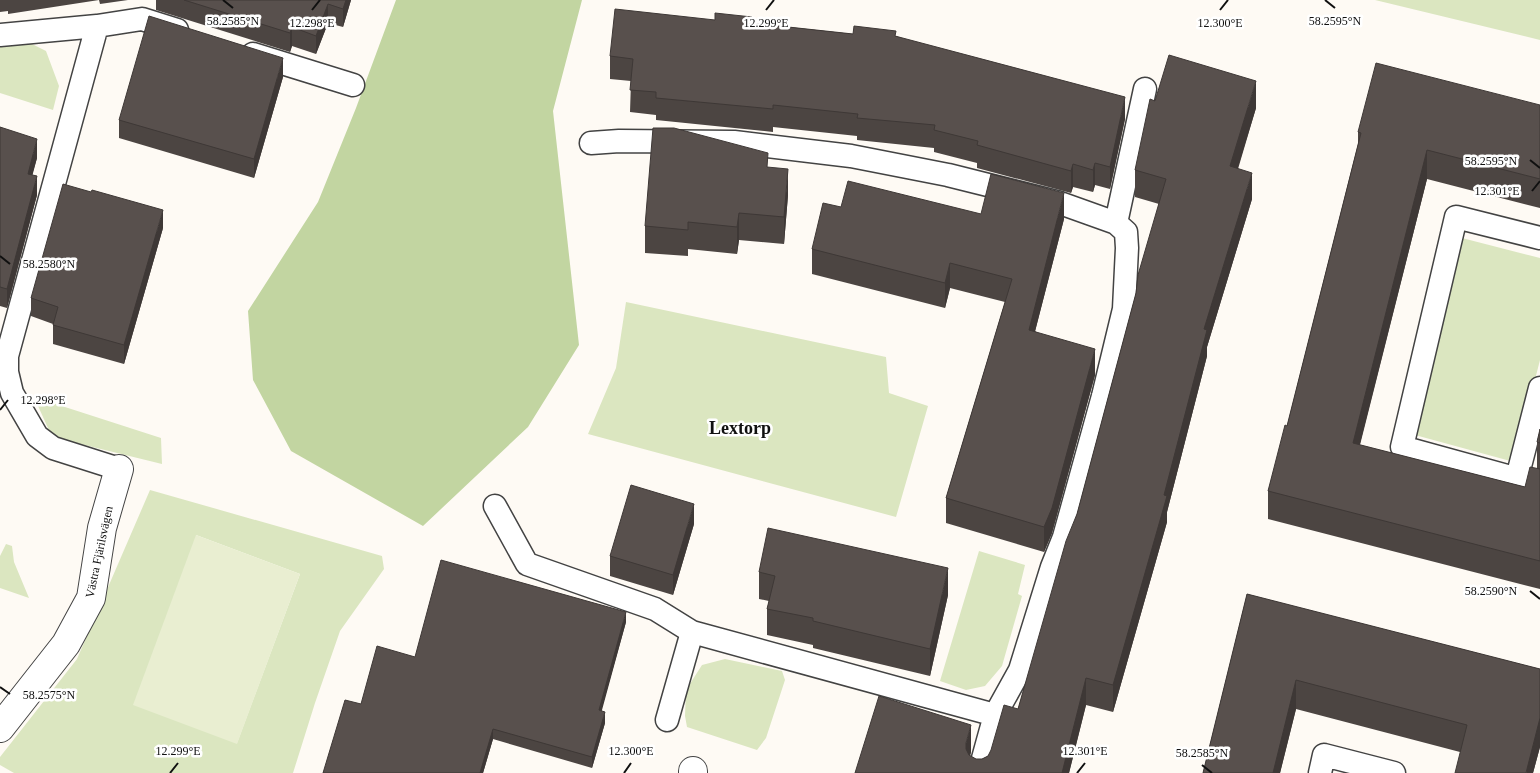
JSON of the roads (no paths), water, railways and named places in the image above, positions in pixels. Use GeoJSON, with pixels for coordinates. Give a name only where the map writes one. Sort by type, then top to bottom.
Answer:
{"type":"FeatureCollection","features":[{"type":"Feature","properties":{"kind":"street","name":"Västra Fjärilsvägen"},"geometry":{"type":"LineString","coordinates":[[0,728],[66,644],[91,598],[102,528],[119,469]]}},
{"type":"Feature","properties":{"kind":"lane"},"geometry":{"type":"LineString","coordinates":[[0,35],[142,20],[197,37]]}},
{"type":"Feature","properties":{"kind":"lane"},"geometry":{"type":"LineString","coordinates":[[97,26],[7,356],[6,392],[36,436],[53,448],[119,469]]}},
{"type":"Feature","properties":{"kind":"lane"},"geometry":{"type":"LineString","coordinates":[[234,48],[353,85]]}},
{"type":"Feature","properties":{"kind":"lane"},"geometry":{"type":"LineString","coordinates":[[1116,223],[1145,89]]}},
{"type":"Feature","properties":{"kind":"lane"},"geometry":{"type":"LineString","coordinates":[[591,143],[619,141],[734,142],[851,156],[948,175],[1060,203],[1116,223],[1126,232],[1124,309],[1103,396],[1064,537],[1052,567],[1020,670],[996,715],[979,773]]}},
{"type":"Feature","properties":{"kind":"lane"},"geometry":{"type":"LineString","coordinates":[[1540,238],[1456,217],[1402,447],[1540,485]]}},
{"type":"Feature","properties":{"kind":"lane"},"geometry":{"type":"LineString","coordinates":[[1517,478],[1540,388]]}},
{"type":"Feature","properties":{"kind":"lane"},"geometry":{"type":"LineString","coordinates":[[496,506],[527,564],[656,609],[692,632],[996,715]]}},
{"type":"Feature","properties":{"kind":"lane"},"geometry":{"type":"LineString","coordinates":[[667,720],[692,632]]}},
{"type":"Feature","properties":{"kind":"lane"},"geometry":{"type":"LineString","coordinates":[[1320,773],[1324,755],[1394,773]]}},
{"type":"Feature","properties":{"kind":"district","name":"Lextorp"},"geometry":{"type":"Point","coordinates":[740,428]}}]}
